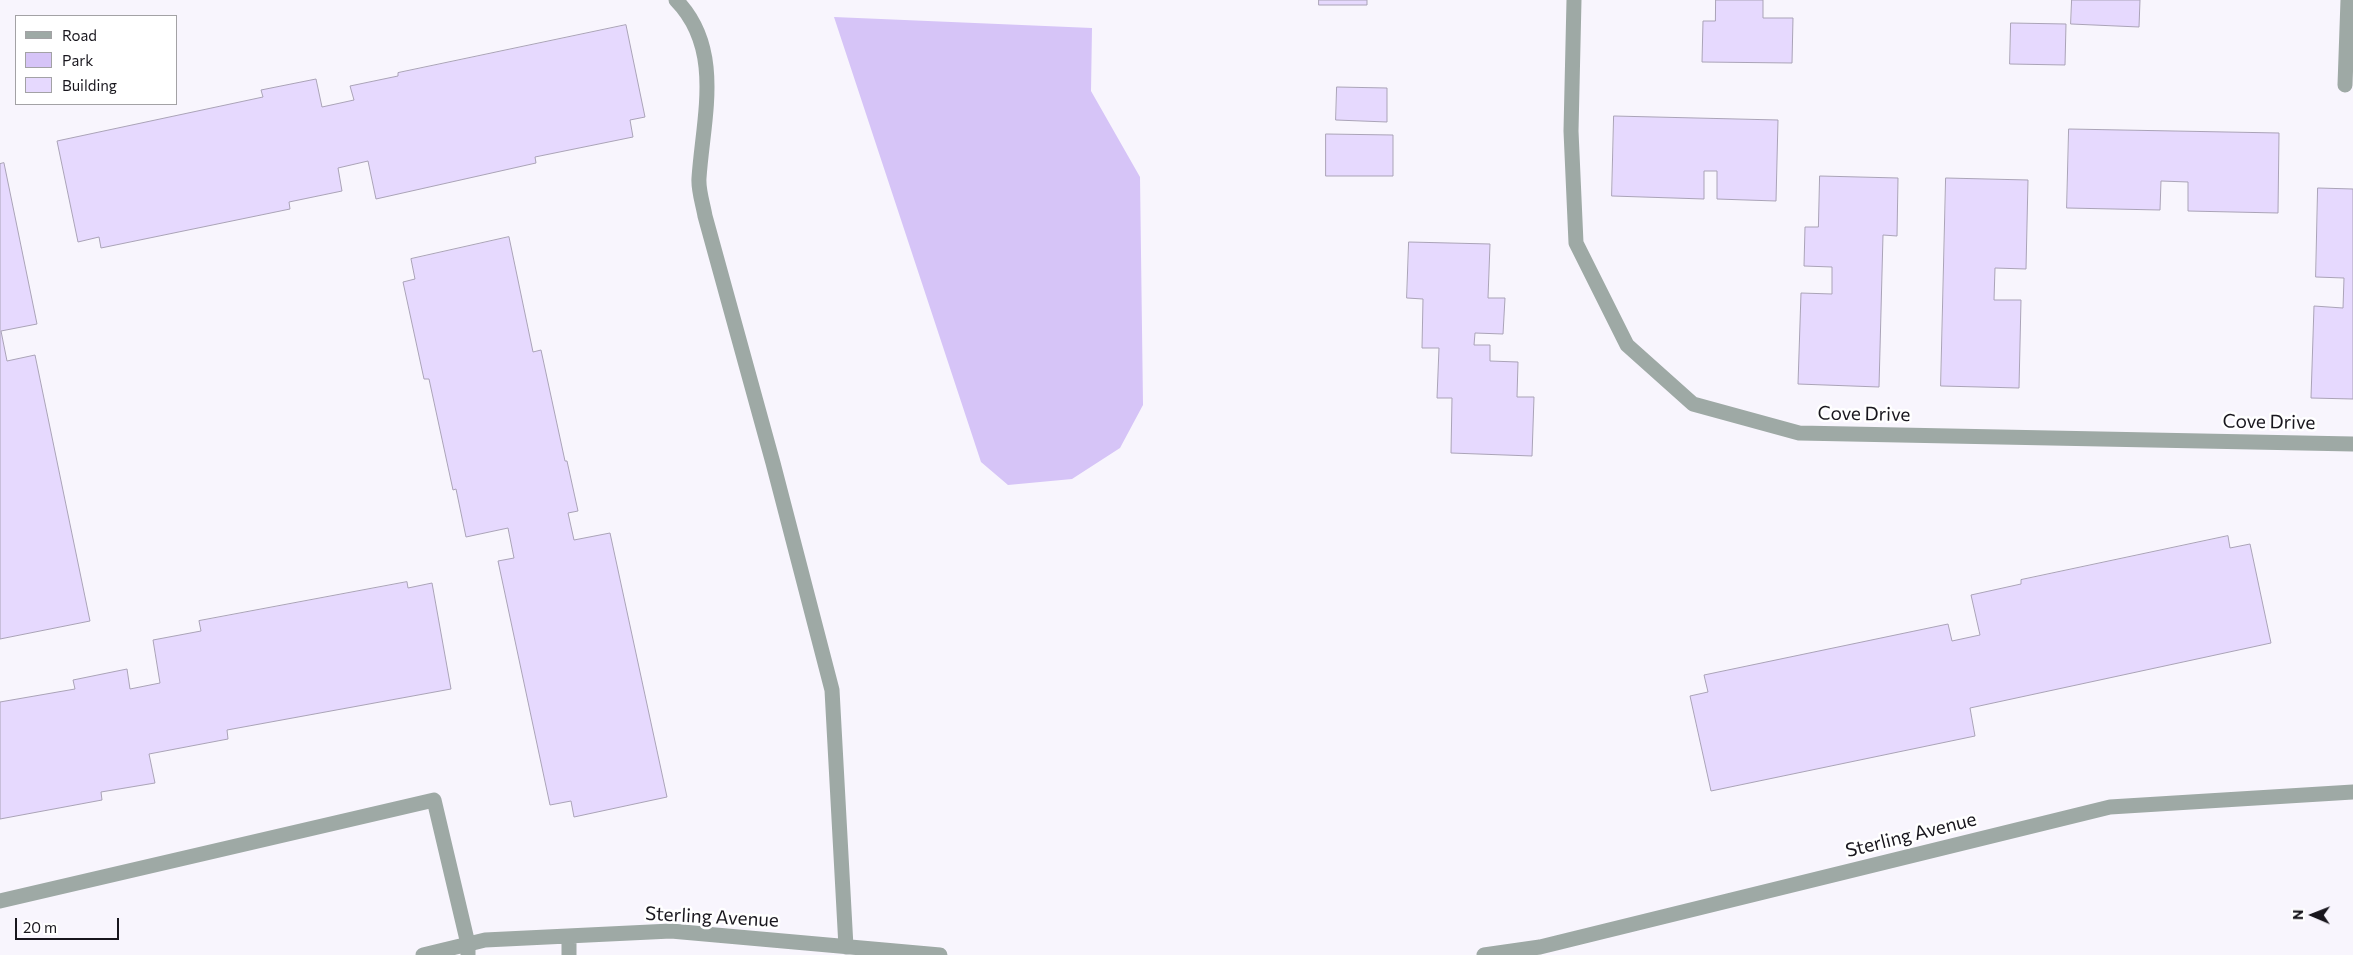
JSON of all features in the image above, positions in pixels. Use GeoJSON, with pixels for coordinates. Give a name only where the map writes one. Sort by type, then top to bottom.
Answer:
{"type":"FeatureCollection","features":[{"type":"Feature","properties":{"kind":"street"},"geometry":{"type":"LineString","coordinates":[[676,0],[698,29],[706,55],[707,107],[699,180],[705,216],[773,463],[832,690],[846,947]]}},
{"type":"Feature","properties":{"kind":"street","name":"Cove Drive"},"geometry":{"type":"LineString","coordinates":[[1574,0],[1571,131],[1576,242],[1628,345],[1693,404],[1799,433],[2353,444]]}},
{"type":"Feature","properties":{"kind":"street"},"geometry":{"type":"LineString","coordinates":[[2345,85],[2348,0]]}},
{"type":"Feature","properties":{"kind":"street","name":"Sterling Avenue"},"geometry":{"type":"LineString","coordinates":[[1484,955],[1540,947],[2110,807],[2353,792]]}},
{"type":"Feature","properties":{"kind":"street"},"geometry":{"type":"LineString","coordinates":[[0,901],[434,800],[468,950]]}},
{"type":"Feature","properties":{"kind":"street","name":"Sterling Avenue"},"geometry":{"type":"LineString","coordinates":[[424,955],[468,950],[485,940],[671,931],[940,955]]}},
{"type":"Feature","properties":{"kind":"street"},"geometry":{"type":"LineString","coordinates":[[569,936],[569,955]]}},
{"type":"Feature","properties":{"kind":"green space"},"geometry":{"type":"Polygon","coordinates":[[[834,17],[1092,28],[1091,91],[1140,177],[1143,405],[1120,448],[1072,479],[1008,485],[981,462],[834,17]]]}},
{"type":"Feature","properties":{"kind":"building"},"geometry":{"type":"Polygon","coordinates":[[[1319,0],[1367,0],[1367,5],[1319,5],[1319,0]]]}},
{"type":"Feature","properties":{"kind":"building"},"geometry":{"type":"Polygon","coordinates":[[[1716,0],[1763,0],[1763,18],[1793,18],[1792,63],[1702,62],[1703,21],[1715,21],[1716,0]]]}},
{"type":"Feature","properties":{"kind":"building"},"geometry":{"type":"Polygon","coordinates":[[[2072,0],[2140,0],[2139,27],[2071,24],[2072,0]]]}},
{"type":"Feature","properties":{"kind":"building"},"geometry":{"type":"Polygon","coordinates":[[[2011,23],[2066,24],[2065,65],[2010,64],[2011,23]]]}},
{"type":"Feature","properties":{"kind":"building"},"geometry":{"type":"Polygon","coordinates":[[[626,25],[645,117],[630,120],[633,137],[535,157],[536,163],[376,199],[368,161],[338,168],[342,191],[289,202],[290,209],[101,248],[99,237],[78,242],[57,141],[263,97],[261,90],[316,79],[322,107],[354,100],[350,86],[398,76],[398,73],[626,25]]]}},
{"type":"Feature","properties":{"kind":"building"},"geometry":{"type":"Polygon","coordinates":[[[1337,87],[1387,88],[1387,122],[1336,120],[1337,87]]]}},
{"type":"Feature","properties":{"kind":"building"},"geometry":{"type":"Polygon","coordinates":[[[1614,116],[1778,120],[1776,201],[1717,199],[1717,171],[1704,171],[1704,199],[1612,196],[1614,116]]]}},
{"type":"Feature","properties":{"kind":"building"},"geometry":{"type":"Polygon","coordinates":[[[2069,129],[2279,133],[2278,213],[2188,211],[2188,182],[2161,181],[2160,210],[2067,208],[2069,129]]]}},
{"type":"Feature","properties":{"kind":"building"},"geometry":{"type":"Polygon","coordinates":[[[1326,134],[1393,135],[1393,176],[1326,176],[1326,134]]]}},
{"type":"Feature","properties":{"kind":"building"},"geometry":{"type":"Polygon","coordinates":[[[4,163],[37,324],[1,331],[7,361],[35,355],[90,621],[0,639],[0,164],[4,163]]]}},
{"type":"Feature","properties":{"kind":"building"},"geometry":{"type":"Polygon","coordinates":[[[1820,176],[1898,178],[1897,236],[1883,235],[1879,387],[1798,384],[1801,293],[1832,294],[1832,267],[1804,266],[1805,227],[1818,227],[1820,176]]]}},
{"type":"Feature","properties":{"kind":"building"},"geometry":{"type":"Polygon","coordinates":[[[1946,178],[2028,180],[2026,269],[1995,268],[1994,300],[2021,300],[2019,388],[1941,386],[1946,178]]]}},
{"type":"Feature","properties":{"kind":"building"},"geometry":{"type":"Polygon","coordinates":[[[2318,188],[2353,189],[2353,399],[2311,398],[2314,306],[2343,308],[2344,278],[2316,277],[2318,188]]]}},
{"type":"Feature","properties":{"kind":"building"},"geometry":{"type":"Polygon","coordinates":[[[509,237],[533,352],[541,350],[578,511],[568,513],[574,540],[610,533],[667,797],[574,817],[571,801],[550,805],[498,561],[514,558],[508,528],[466,537],[456,489],[453,490],[429,379],[424,379],[403,282],[415,279],[411,259],[509,237]]]}},
{"type":"Feature","properties":{"kind":"building"},"geometry":{"type":"Polygon","coordinates":[[[1409,242],[1490,244],[1488,298],[1505,298],[1503,334],[1475,333],[1474,345],[1490,345],[1490,361],[1518,362],[1517,397],[1534,397],[1532,456],[1451,453],[1452,398],[1437,398],[1439,348],[1422,348],[1423,299],[1407,298],[1409,242]]]}},
{"type":"Feature","properties":{"kind":"building"},"geometry":{"type":"Polygon","coordinates":[[[2228,536],[2230,548],[2250,544],[2271,643],[1970,708],[1975,736],[1711,791],[1690,696],[1708,692],[1704,675],[1948,624],[1952,641],[1980,635],[1971,595],[2021,584],[2021,580],[2228,536]]]}},
{"type":"Feature","properties":{"kind":"building"},"geometry":{"type":"Polygon","coordinates":[[[407,582],[408,588],[432,583],[451,689],[227,730],[228,739],[149,754],[155,783],[101,792],[102,800],[0,819],[0,702],[75,689],[73,680],[127,669],[130,689],[160,683],[153,640],[201,631],[199,621],[407,582]]]}}]}
